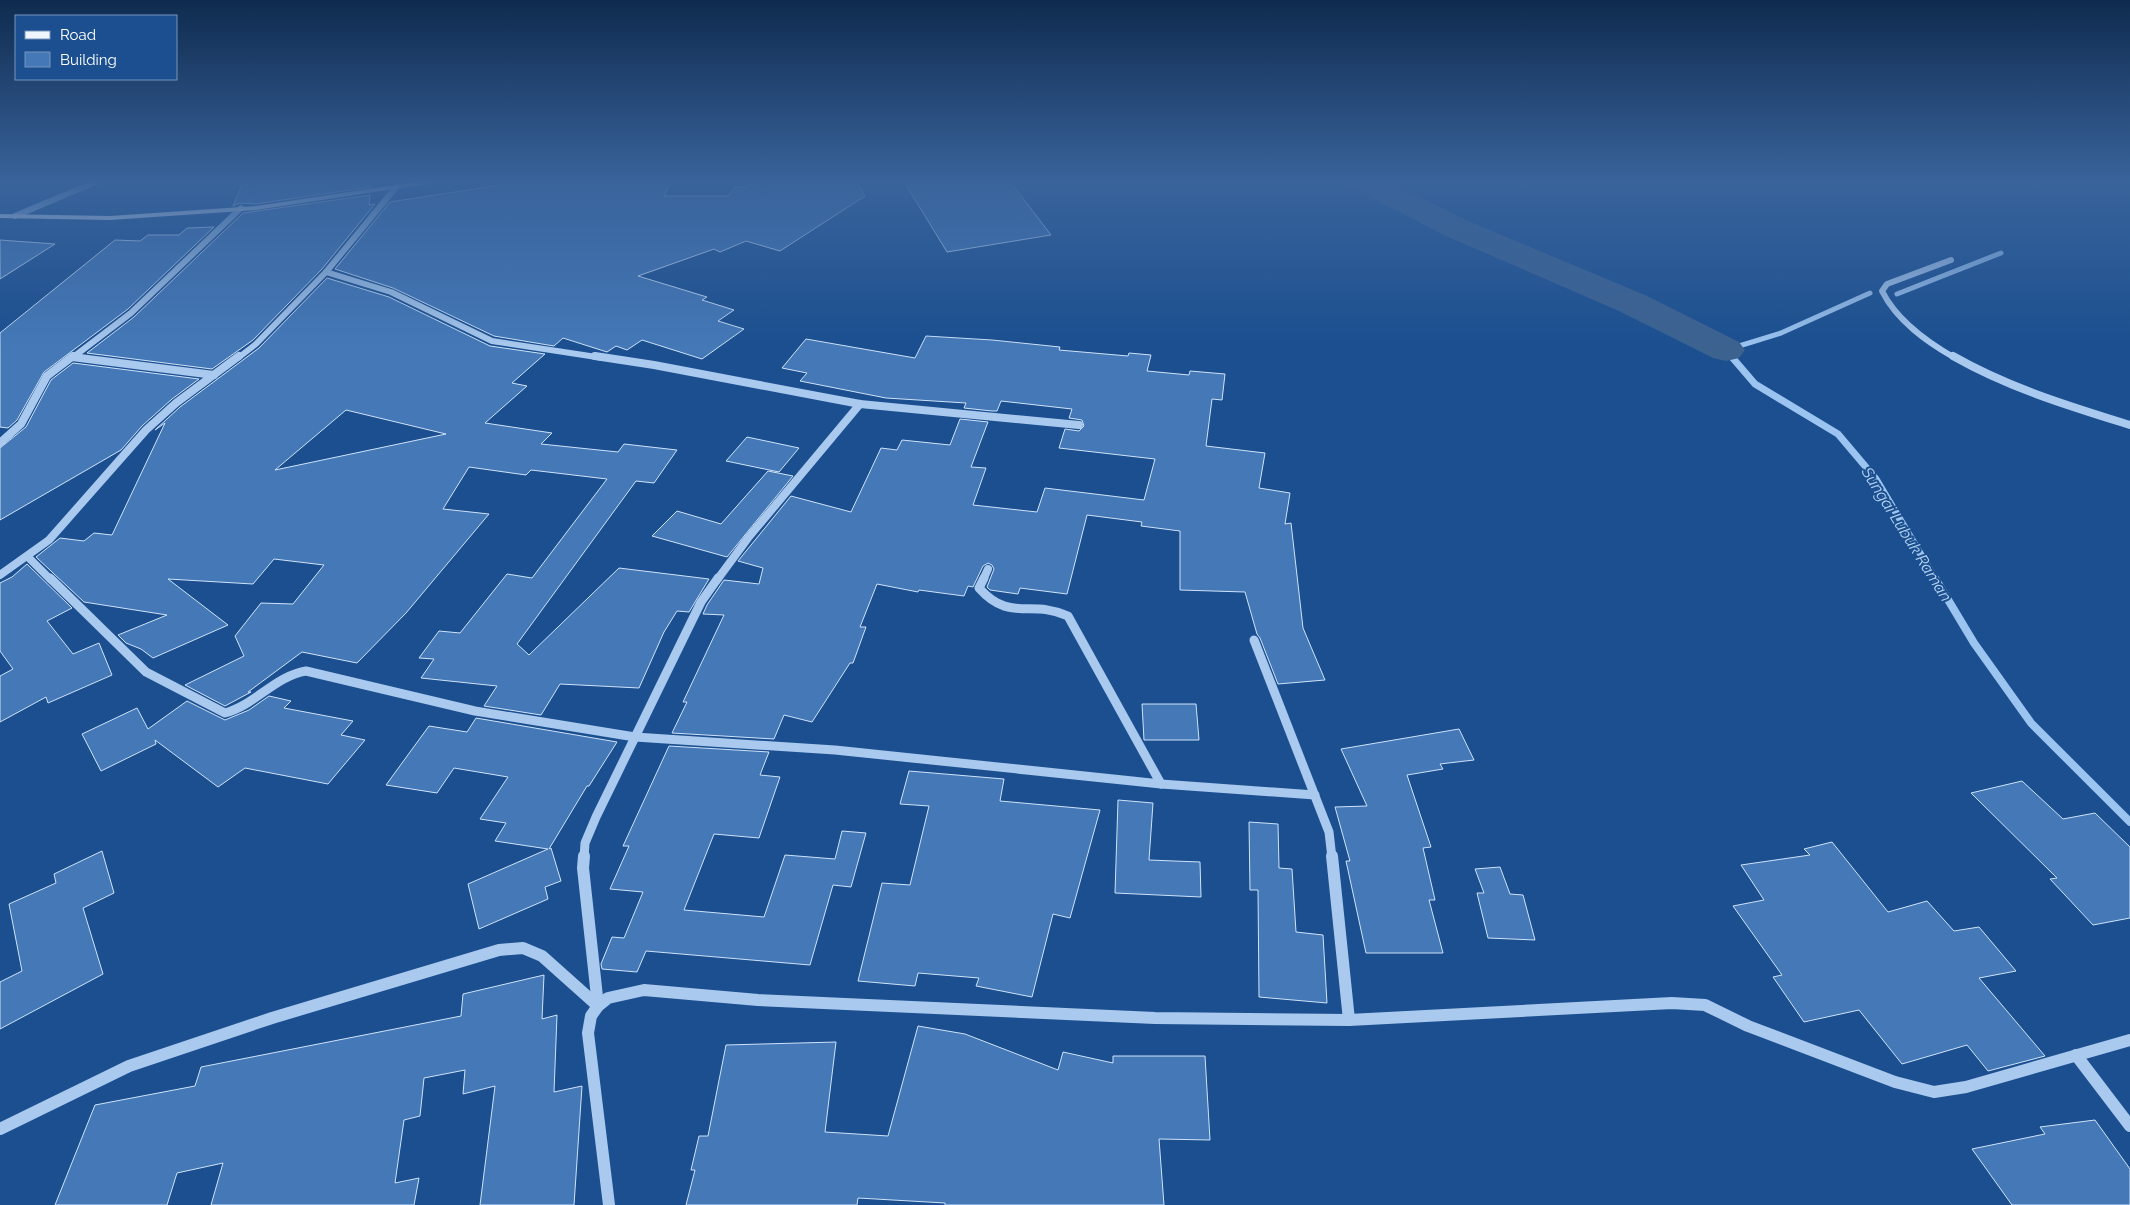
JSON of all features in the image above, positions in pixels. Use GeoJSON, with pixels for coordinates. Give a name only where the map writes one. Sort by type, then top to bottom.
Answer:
{"type":"FeatureCollection","features":[{"type":"Feature","properties":{"kind":"street"},"geometry":{"type":"LineString","coordinates":[[0,443],[21,424],[47,376],[131,313],[211,236]]}},
{"type":"Feature","properties":{"kind":"street"},"geometry":{"type":"LineString","coordinates":[[0,575],[28,557],[49,540],[146,430],[176,403],[256,344],[326,272],[356,236]]}},
{"type":"Feature","properties":{"kind":"street"},"geometry":{"type":"LineString","coordinates":[[1951,260],[1887,284],[1882,291],[1887,303],[1912,328],[1946,353],[1995,380],[2052,401],[2130,425]]}},
{"type":"Feature","properties":{"kind":"street"},"geometry":{"type":"LineString","coordinates":[[326,272],[391,292],[492,342],[654,365],[860,404],[1079,425]]}},
{"type":"Feature","properties":{"kind":"street"},"geometry":{"type":"LineString","coordinates":[[72,357],[214,375]]}},
{"type":"Feature","properties":{"kind":"street"},"geometry":{"type":"LineString","coordinates":[[598,1006],[583,868],[585,843],[701,602],[748,538],[860,404]]}},
{"type":"Feature","properties":{"kind":"street"},"geometry":{"type":"LineString","coordinates":[[28,557],[146,672],[225,713],[237,711],[248,706],[290,674],[306,671],[476,711],[635,737],[834,750],[1161,784],[1315,795]]}},
{"type":"Feature","properties":{"kind":"street"},"geometry":{"type":"LineString","coordinates":[[988,569],[979,588],[984,596],[996,604],[1006,609],[1019,610],[1044,607],[1058,610],[1068,616],[1161,784]]}},
{"type":"Feature","properties":{"kind":"street"},"geometry":{"type":"LineString","coordinates":[[1254,640],[1329,832],[1349,1020]]}},
{"type":"Feature","properties":{"kind":"street"},"geometry":{"type":"LineString","coordinates":[[0,1129],[129,1066],[272,1018],[499,950],[523,948],[542,956],[598,1006]]}},
{"type":"Feature","properties":{"kind":"street"},"geometry":{"type":"LineString","coordinates":[[609,1205],[588,1033],[591,1016],[598,1006],[620,994],[644,990],[758,1000],[1155,1018],[1349,1020],[1672,1002],[1705,1006],[1748,1026],[1895,1082],[1934,1092],[1966,1088],[2130,1040]]}},
{"type":"Feature","properties":{"kind":"street"},"geometry":{"type":"LineString","coordinates":[[2076,1055],[2130,1126]]}},
{"type":"Feature","properties":{"kind":"building"},"geometry":{"type":"Polygon","coordinates":[[[146,236],[204,236],[128,309],[44,372],[17,420],[8,428],[0,427],[0,333],[115,240],[140,241],[146,236]]]}},
{"type":"Feature","properties":{"kind":"building"},"geometry":{"type":"Polygon","coordinates":[[[219,236],[349,236],[322,269],[253,340],[212,369],[87,353],[134,317],[219,236]]]}},
{"type":"Feature","properties":{"kind":"building"},"geometry":{"type":"Polygon","coordinates":[[[362,236],[803,236],[780,251],[746,241],[720,252],[714,249],[638,276],[707,297],[702,300],[734,310],[718,321],[744,329],[702,359],[642,340],[627,350],[616,346],[607,352],[563,338],[554,346],[494,336],[393,288],[335,269],[362,236]]]}},
{"type":"Feature","properties":{"kind":"building"},"geometry":{"type":"Polygon","coordinates":[[[937,236],[1043,236],[947,252],[937,236]]]}},
{"type":"Feature","properties":{"kind":"building"},"geometry":{"type":"Polygon","coordinates":[[[0,240],[55,244],[0,279],[0,240]]]}},
{"type":"Feature","properties":{"kind":"building"},"geometry":{"type":"Polygon","coordinates":[[[327,278],[389,297],[490,346],[545,354],[512,383],[527,386],[485,423],[552,433],[541,444],[618,452],[624,444],[677,450],[654,483],[636,481],[517,644],[529,655],[619,568],[709,579],[689,612],[677,611],[664,632],[639,688],[560,684],[541,715],[484,706],[497,686],[421,678],[434,659],[419,658],[439,631],[460,633],[507,574],[532,578],[607,479],[531,470],[526,475],[469,467],[443,509],[489,514],[406,613],[357,663],[302,652],[248,692],[251,692],[225,706],[185,685],[244,656],[235,636],[261,603],[293,604],[324,565],[274,559],[253,584],[168,579],[228,625],[153,658],[141,649],[126,643],[118,635],[167,615],[84,602],[36,557],[60,538],[84,541],[94,533],[112,535],[165,423],[155,430],[180,407],[259,348],[327,278]],[[346,410],[275,470],[446,434],[346,410]]]}},
{"type":"Feature","properties":{"kind":"building"},"geometry":{"type":"Polygon","coordinates":[[[926,336],[992,340],[1060,347],[1059,350],[1128,356],[1129,353],[1151,355],[1147,371],[1189,375],[1190,371],[1225,374],[1222,400],[1212,399],[1206,446],[1265,453],[1259,488],[1290,493],[1285,524],[1291,523],[1303,628],[1325,680],[1278,684],[1257,634],[1245,592],[1180,590],[1180,531],[1141,526],[1142,522],[1087,515],[1067,594],[1020,588],[1018,594],[990,590],[987,587],[994,569],[988,563],[983,566],[973,587],[968,586],[964,596],[919,590],[918,592],[877,584],[860,627],[866,627],[853,663],[850,663],[812,722],[784,715],[774,739],[672,733],[687,702],[683,702],[724,615],[703,614],[724,580],[759,584],[763,568],[738,561],[791,496],[851,512],[881,448],[897,450],[902,440],[950,445],[960,419],[988,422],[971,467],[986,468],[973,505],[1037,512],[1045,488],[1144,500],[1155,459],[1059,448],[1065,429],[1079,431],[1084,426],[1082,420],[1069,418],[1072,409],[1001,401],[997,411],[992,411],[964,408],[966,403],[886,398],[800,381],[807,373],[782,368],[806,339],[915,358],[926,336]]]}},
{"type":"Feature","properties":{"kind":"building"},"geometry":{"type":"Polygon","coordinates":[[[73,363],[199,379],[172,399],[142,426],[121,450],[0,520],[0,448],[26,427],[51,380],[73,363]]]}},
{"type":"Feature","properties":{"kind":"building"},"geometry":{"type":"Polygon","coordinates":[[[747,437],[799,448],[779,472],[726,461],[747,437]]]}},
{"type":"Feature","properties":{"kind":"building"},"geometry":{"type":"Polygon","coordinates":[[[768,471],[793,476],[727,557],[652,536],[677,511],[721,524],[768,471]]]}},
{"type":"Feature","properties":{"kind":"building"},"geometry":{"type":"Polygon","coordinates":[[[27,564],[72,608],[47,621],[73,654],[99,643],[112,675],[48,703],[46,697],[0,722],[0,676],[13,669],[0,651],[0,583],[12,577],[27,564]]]}},
{"type":"Feature","properties":{"kind":"building"},"geometry":{"type":"Polygon","coordinates":[[[269,696],[291,701],[284,708],[353,721],[341,735],[365,740],[328,784],[245,768],[218,787],[155,740],[156,744],[101,771],[82,734],[137,708],[148,729],[187,701],[225,720],[249,710],[269,696]]]}},
{"type":"Feature","properties":{"kind":"building"},"geometry":{"type":"Polygon","coordinates":[[[1142,704],[1196,704],[1199,740],[1144,740],[1142,704]]]}},
{"type":"Feature","properties":{"kind":"building"},"geometry":{"type":"Polygon","coordinates":[[[476,718],[617,742],[589,786],[587,786],[549,849],[551,848],[561,881],[545,887],[548,899],[479,929],[468,884],[548,849],[495,841],[506,823],[480,819],[508,777],[454,768],[437,793],[386,785],[429,726],[467,732],[476,718]]]}},
{"type":"Feature","properties":{"kind":"building"},"geometry":{"type":"Polygon","coordinates":[[[1459,729],[1474,760],[1440,764],[1443,769],[1407,775],[1431,847],[1423,848],[1435,900],[1429,900],[1443,953],[1366,953],[1346,861],[1350,861],[1335,807],[1367,806],[1341,749],[1459,729]]]}},
{"type":"Feature","properties":{"kind":"building"},"geometry":{"type":"Polygon","coordinates":[[[669,746],[769,752],[760,775],[780,777],[759,838],[714,834],[684,910],[764,917],[785,855],[835,859],[842,831],[866,833],[851,887],[833,885],[810,965],[646,951],[637,972],[602,969],[601,964],[612,937],[624,938],[643,892],[610,889],[629,846],[623,846],[669,746]]]}},
{"type":"Feature","properties":{"kind":"building"},"geometry":{"type":"Polygon","coordinates":[[[909,771],[1004,779],[1000,801],[1100,810],[1070,918],[1053,914],[1032,997],[976,986],[979,978],[918,973],[915,986],[858,981],[882,883],[910,885],[929,806],[900,804],[909,771]]]}},
{"type":"Feature","properties":{"kind":"building"},"geometry":{"type":"Polygon","coordinates":[[[2022,781],[2063,819],[2095,813],[2130,847],[2130,918],[2093,925],[2050,879],[2057,878],[1971,793],[2022,781]]]}},
{"type":"Feature","properties":{"kind":"building"},"geometry":{"type":"Polygon","coordinates":[[[1118,800],[1153,803],[1149,860],[1200,862],[1201,897],[1115,893],[1118,800]]]}},
{"type":"Feature","properties":{"kind":"building"},"geometry":{"type":"Polygon","coordinates":[[[1249,822],[1278,824],[1279,868],[1292,869],[1296,932],[1323,935],[1327,1003],[1259,997],[1258,890],[1250,890],[1249,822]]]}},
{"type":"Feature","properties":{"kind":"building"},"geometry":{"type":"Polygon","coordinates":[[[1832,842],[1888,912],[1927,901],[1954,931],[1979,927],[2016,971],[1979,978],[2045,1056],[1988,1071],[1967,1045],[1902,1064],[1859,1010],[1804,1022],[1773,977],[1782,975],[1733,906],[1764,900],[1741,865],[1810,855],[1804,849],[1832,842]]]}},
{"type":"Feature","properties":{"kind":"building"},"geometry":{"type":"Polygon","coordinates":[[[102,851],[114,893],[83,908],[103,974],[0,1029],[0,982],[22,971],[9,904],[56,883],[54,874],[102,851]]]}},
{"type":"Feature","properties":{"kind":"building"},"geometry":{"type":"Polygon","coordinates":[[[1500,867],[1510,894],[1523,895],[1535,940],[1488,938],[1477,893],[1484,893],[1475,869],[1500,867]]]}},
{"type":"Feature","properties":{"kind":"building"},"geometry":{"type":"Polygon","coordinates":[[[544,975],[542,1019],[557,1015],[554,1092],[582,1086],[574,1205],[480,1205],[495,1086],[463,1094],[465,1070],[424,1078],[420,1116],[404,1120],[395,1183],[419,1178],[414,1205],[211,1205],[223,1163],[177,1173],[167,1205],[55,1205],[95,1105],[195,1086],[201,1067],[461,1016],[463,994],[544,975]]]}},
{"type":"Feature","properties":{"kind":"building"},"geometry":{"type":"Polygon","coordinates":[[[918,1026],[965,1034],[1058,1070],[1063,1052],[1113,1063],[1113,1056],[1205,1056],[1210,1140],[1159,1139],[1164,1205],[945,1205],[945,1203],[858,1198],[857,1205],[686,1205],[695,1170],[691,1170],[699,1136],[708,1136],[726,1045],[836,1042],[825,1132],[888,1136],[918,1026]]]}},
{"type":"Feature","properties":{"kind":"building"},"geometry":{"type":"Polygon","coordinates":[[[2095,1120],[2130,1169],[2130,1205],[2012,1205],[1972,1149],[2045,1134],[2040,1127],[2095,1120]]]}},
{"type":"Feature","properties":{"kind":"waterway","name":"Sungai Lubuk Raman"},"geometry":{"type":"LineString","coordinates":[[1475,236],[1632,303],[1726,350]]}},
{"type":"Feature","properties":{"kind":"waterway"},"geometry":{"type":"LineString","coordinates":[[1897,294],[2001,253]]}},
{"type":"Feature","properties":{"kind":"waterway"},"geometry":{"type":"LineString","coordinates":[[1732,358],[1726,350],[1781,333],[1870,293]]}},
{"type":"Feature","properties":{"kind":"waterway","name":"Sungai Lubuk Raman"},"geometry":{"type":"LineString","coordinates":[[1731,356],[1755,384],[1838,434],[1876,479],[1936,580]]}},
{"type":"Feature","properties":{"kind":"waterway","name":"Sungai Lubuk Raman"},"geometry":{"type":"LineString","coordinates":[[1935,578],[1974,643],[2031,723],[2130,822]]}}]}
